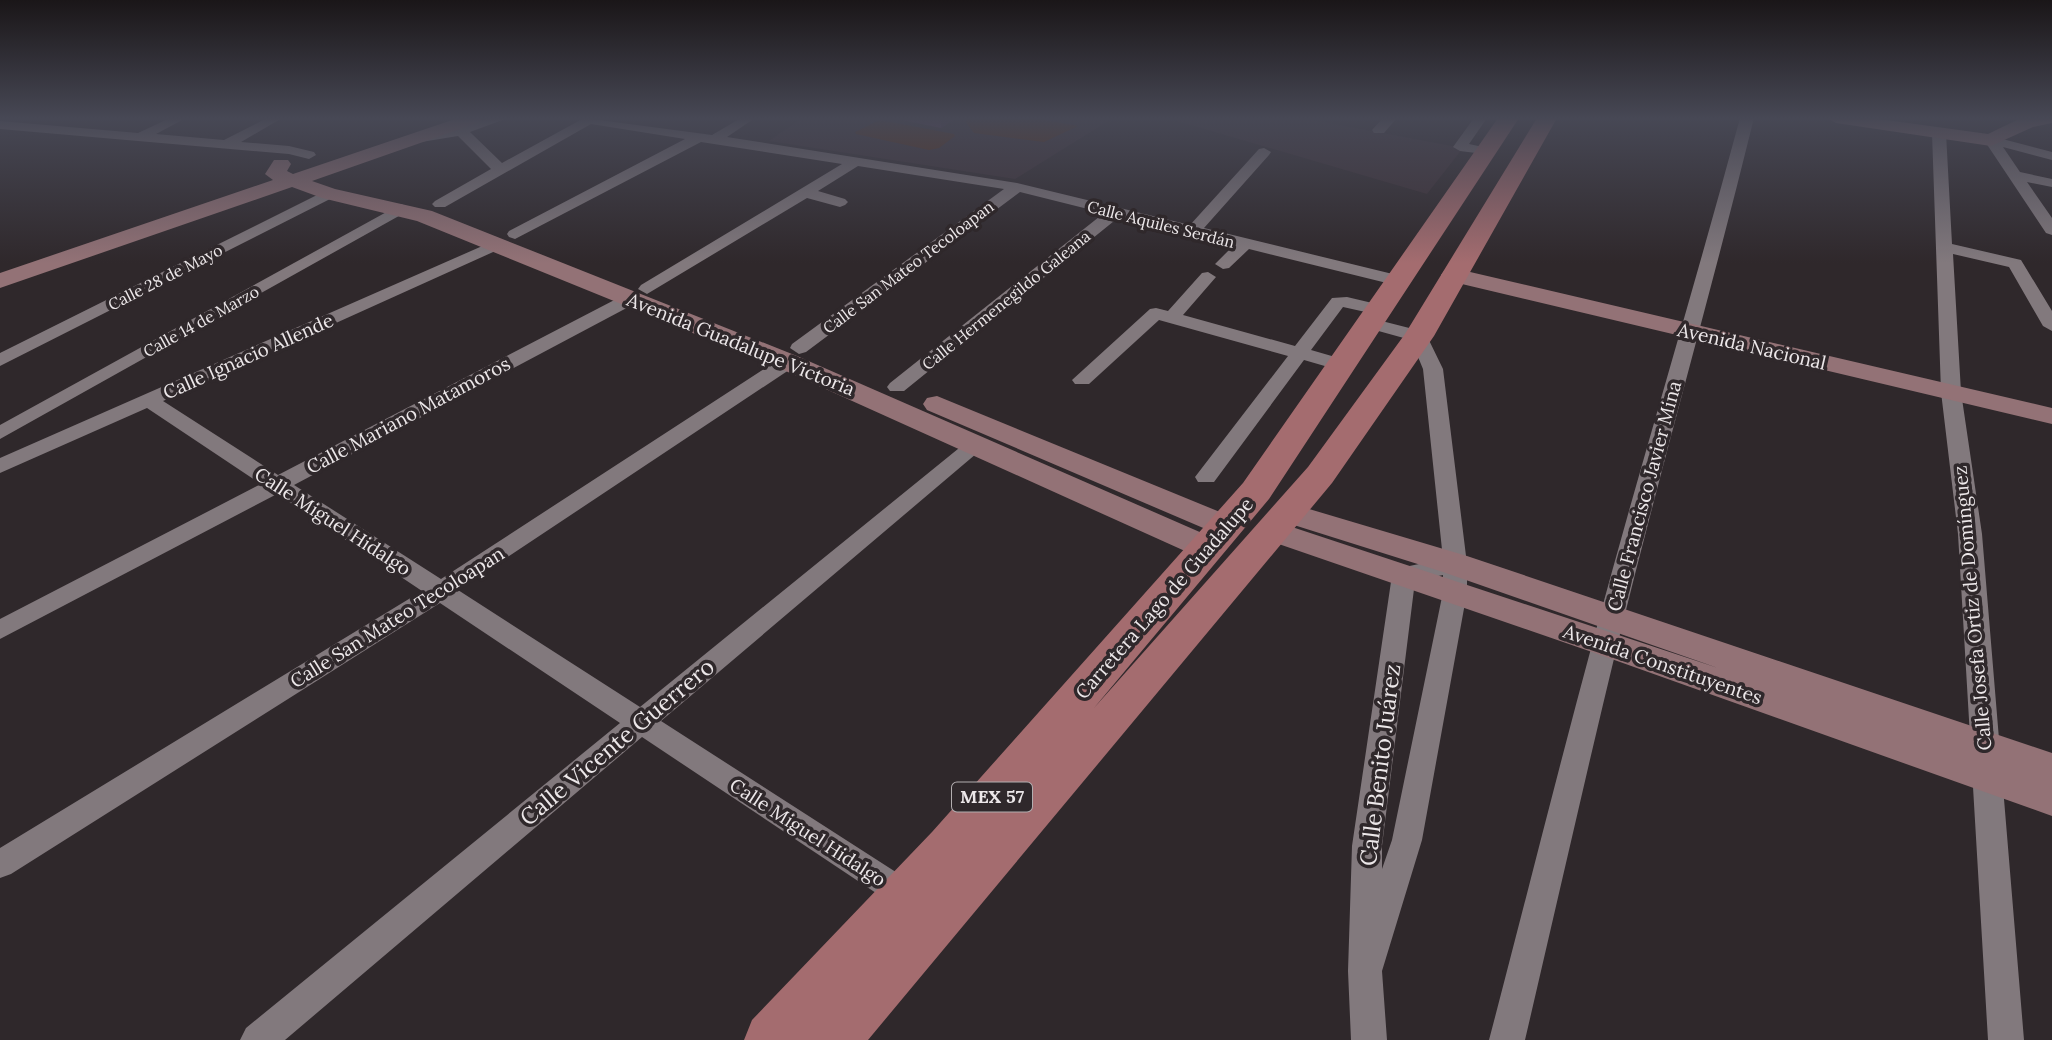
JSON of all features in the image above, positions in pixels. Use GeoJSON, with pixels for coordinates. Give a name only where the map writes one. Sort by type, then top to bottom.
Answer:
{"type":"FeatureCollection","features":[{"type":"Feature","properties":{"kind":"main road"},"geometry":{"type":"LineString","coordinates":[[0,281],[303,167]]}},
{"type":"Feature","properties":{"kind":"main road"},"geometry":{"type":"LineString","coordinates":[[0,260],[307,167]]}},
{"type":"Feature","properties":{"kind":"main road"},"geometry":{"type":"LineString","coordinates":[[0,273],[323,167]]}},
{"type":"Feature","properties":{"kind":"main road","name":"Carretera Lago de Guadalupe"},"geometry":{"type":"LineString","coordinates":[[831,1040],[1049,761],[1216,537],[1256,491],[1477,167]]}},
{"type":"Feature","properties":{"kind":"main road","name":"Carretera Lago de Guadalupe"},"geometry":{"type":"LineString","coordinates":[[772,1040],[905,894],[1049,761],[1281,522],[1320,475],[1419,336],[1518,167]]}},
{"type":"Feature","properties":{"kind":"main road","name":"Avenida Guadalupe Victoria"},"geometry":{"type":"LineString","coordinates":[[297,169],[329,194],[401,209],[505,240],[794,355],[897,387],[1216,537]]}},
{"type":"Feature","properties":{"kind":"main road","name":"Avenida Guadalupe Victoria"},"geometry":{"type":"LineString","coordinates":[[297,169],[440,204],[505,240]]}},
{"type":"Feature","properties":{"kind":"main road","name":"Avenida Nacional"},"geometry":{"type":"LineString","coordinates":[[1453,275],[2052,416]]}},
{"type":"Feature","properties":{"kind":"main road","name":"Avenida Guadalupe Victoria"},"geometry":{"type":"LineString","coordinates":[[794,355],[976,444],[1216,537]]}},
{"type":"Feature","properties":{"kind":"main road","name":"Avenida Constituyentes"},"geometry":{"type":"LineString","coordinates":[[1281,522],[1404,575],[1455,578]]}},
{"type":"Feature","properties":{"kind":"main road","name":"Avenida Constituyentes"},"geometry":{"type":"LineString","coordinates":[[1281,522],[1455,578],[1984,761],[2052,799]]}},
{"type":"Feature","properties":{"kind":"main road","name":"Avenida Constituyentes"},"geometry":{"type":"LineString","coordinates":[[1984,761],[2052,769]]}},
{"type":"Feature","properties":{"kind":"street"},"geometry":{"type":"LineString","coordinates":[[440,204],[500,170],[497,167]]}},
{"type":"Feature","properties":{"kind":"street","name":"Calle Aquiles Serdán"},"geometry":{"type":"LineString","coordinates":[[500,170],[506,167]]}},
{"type":"Feature","properties":{"kind":"street","name":"Calle Ignacio Allende"},"geometry":{"type":"LineString","coordinates":[[0,466],[505,240],[650,167]]}},
{"type":"Feature","properties":{"kind":"street","name":"Calle Mariano Matamoros"},"geometry":{"type":"LineString","coordinates":[[0,630],[639,294],[848,167]]}},
{"type":"Feature","properties":{"kind":"street","name":"Calle Aquiles Serdán"},"geometry":{"type":"LineString","coordinates":[[884,167],[1017,187],[1399,281]]}},
{"type":"Feature","properties":{"kind":"street"},"geometry":{"type":"LineString","coordinates":[[1192,232],[1251,167]]}},
{"type":"Feature","properties":{"kind":"street","name":"Calle Francisco Javier Mina"},"geometry":{"type":"LineString","coordinates":[[1507,1040],[1609,631],[1688,330],[1707,274],[1735,167]]}},
{"type":"Feature","properties":{"kind":"street","name":"Calle Josefa Ortiz de Domínguez"},"geometry":{"type":"LineString","coordinates":[[1941,167],[1951,393],[1970,534],[1984,761],[2006,1040]]}},
{"type":"Feature","properties":{"kind":"street"},"geometry":{"type":"LineString","coordinates":[[2008,167],[2047,216],[2052,230]]}},
{"type":"Feature","properties":{"kind":"street"},"geometry":{"type":"LineString","coordinates":[[2014,175],[2052,183]]}},
{"type":"Feature","properties":{"kind":"street","name":"Calle San Mateo Tecoloapan"},"geometry":{"type":"LineString","coordinates":[[0,864],[440,592],[794,355],[1017,187]]}},
{"type":"Feature","properties":{"kind":"street"},"geometry":{"type":"LineString","coordinates":[[807,193],[840,202]]}},
{"type":"Feature","properties":{"kind":"street","name":"Calle 28 de Mayo"},"geometry":{"type":"LineString","coordinates":[[0,360],[329,194]]}},
{"type":"Feature","properties":{"kind":"street","name":"Calle 14 de Marzo"},"geometry":{"type":"LineString","coordinates":[[0,433],[401,209]]}},
{"type":"Feature","properties":{"kind":"street","name":"Calle Hermenegildo Galeana"},"geometry":{"type":"LineString","coordinates":[[897,387],[1115,212]]}},
{"type":"Feature","properties":{"kind":"street"},"geometry":{"type":"LineString","coordinates":[[1223,264],[1244,245]]}},
{"type":"Feature","properties":{"kind":"street"},"geometry":{"type":"LineString","coordinates":[[1945,247],[2015,264],[2052,326]]}},
{"type":"Feature","properties":{"kind":"street"},"geometry":{"type":"LineString","coordinates":[[1343,295],[1360,272]]}},
{"type":"Feature","properties":{"kind":"street"},"geometry":{"type":"LineString","coordinates":[[1173,316],[1208,277]]}},
{"type":"Feature","properties":{"kind":"street"},"geometry":{"type":"LineString","coordinates":[[1206,477],[1338,303],[1347,302],[1419,336],[1433,369],[1455,578],[1407,840],[1365,971]]}},
{"type":"Feature","properties":{"kind":"street"},"geometry":{"type":"LineString","coordinates":[[1083,380],[1154,314],[1173,316],[1342,365]]}},
{"type":"Feature","properties":{"kind":"street","name":"Calle Miguel Hidalgo"},"geometry":{"type":"LineString","coordinates":[[149,400],[905,894]]}},
{"type":"Feature","properties":{"kind":"street","name":"Calle Vicente Guerrero"},"geometry":{"type":"LineString","coordinates":[[258,1040],[976,444]]}},
{"type":"Feature","properties":{"kind":"street","name":"Calle Benito Juárez"},"geometry":{"type":"LineString","coordinates":[[1369,1040],[1365,971],[1367,846],[1404,575]]}},
{"type":"Feature","properties":{"kind":"shaded area"},"geometry":{"type":"Polygon","coordinates":[[[934,167],[1035,167],[1015,179],[934,167]]]}},
{"type":"Feature","properties":{"kind":"shaded area"},"geometry":{"type":"Polygon","coordinates":[[[1333,167],[1448,167],[1427,194],[1333,167]]]}}]}
